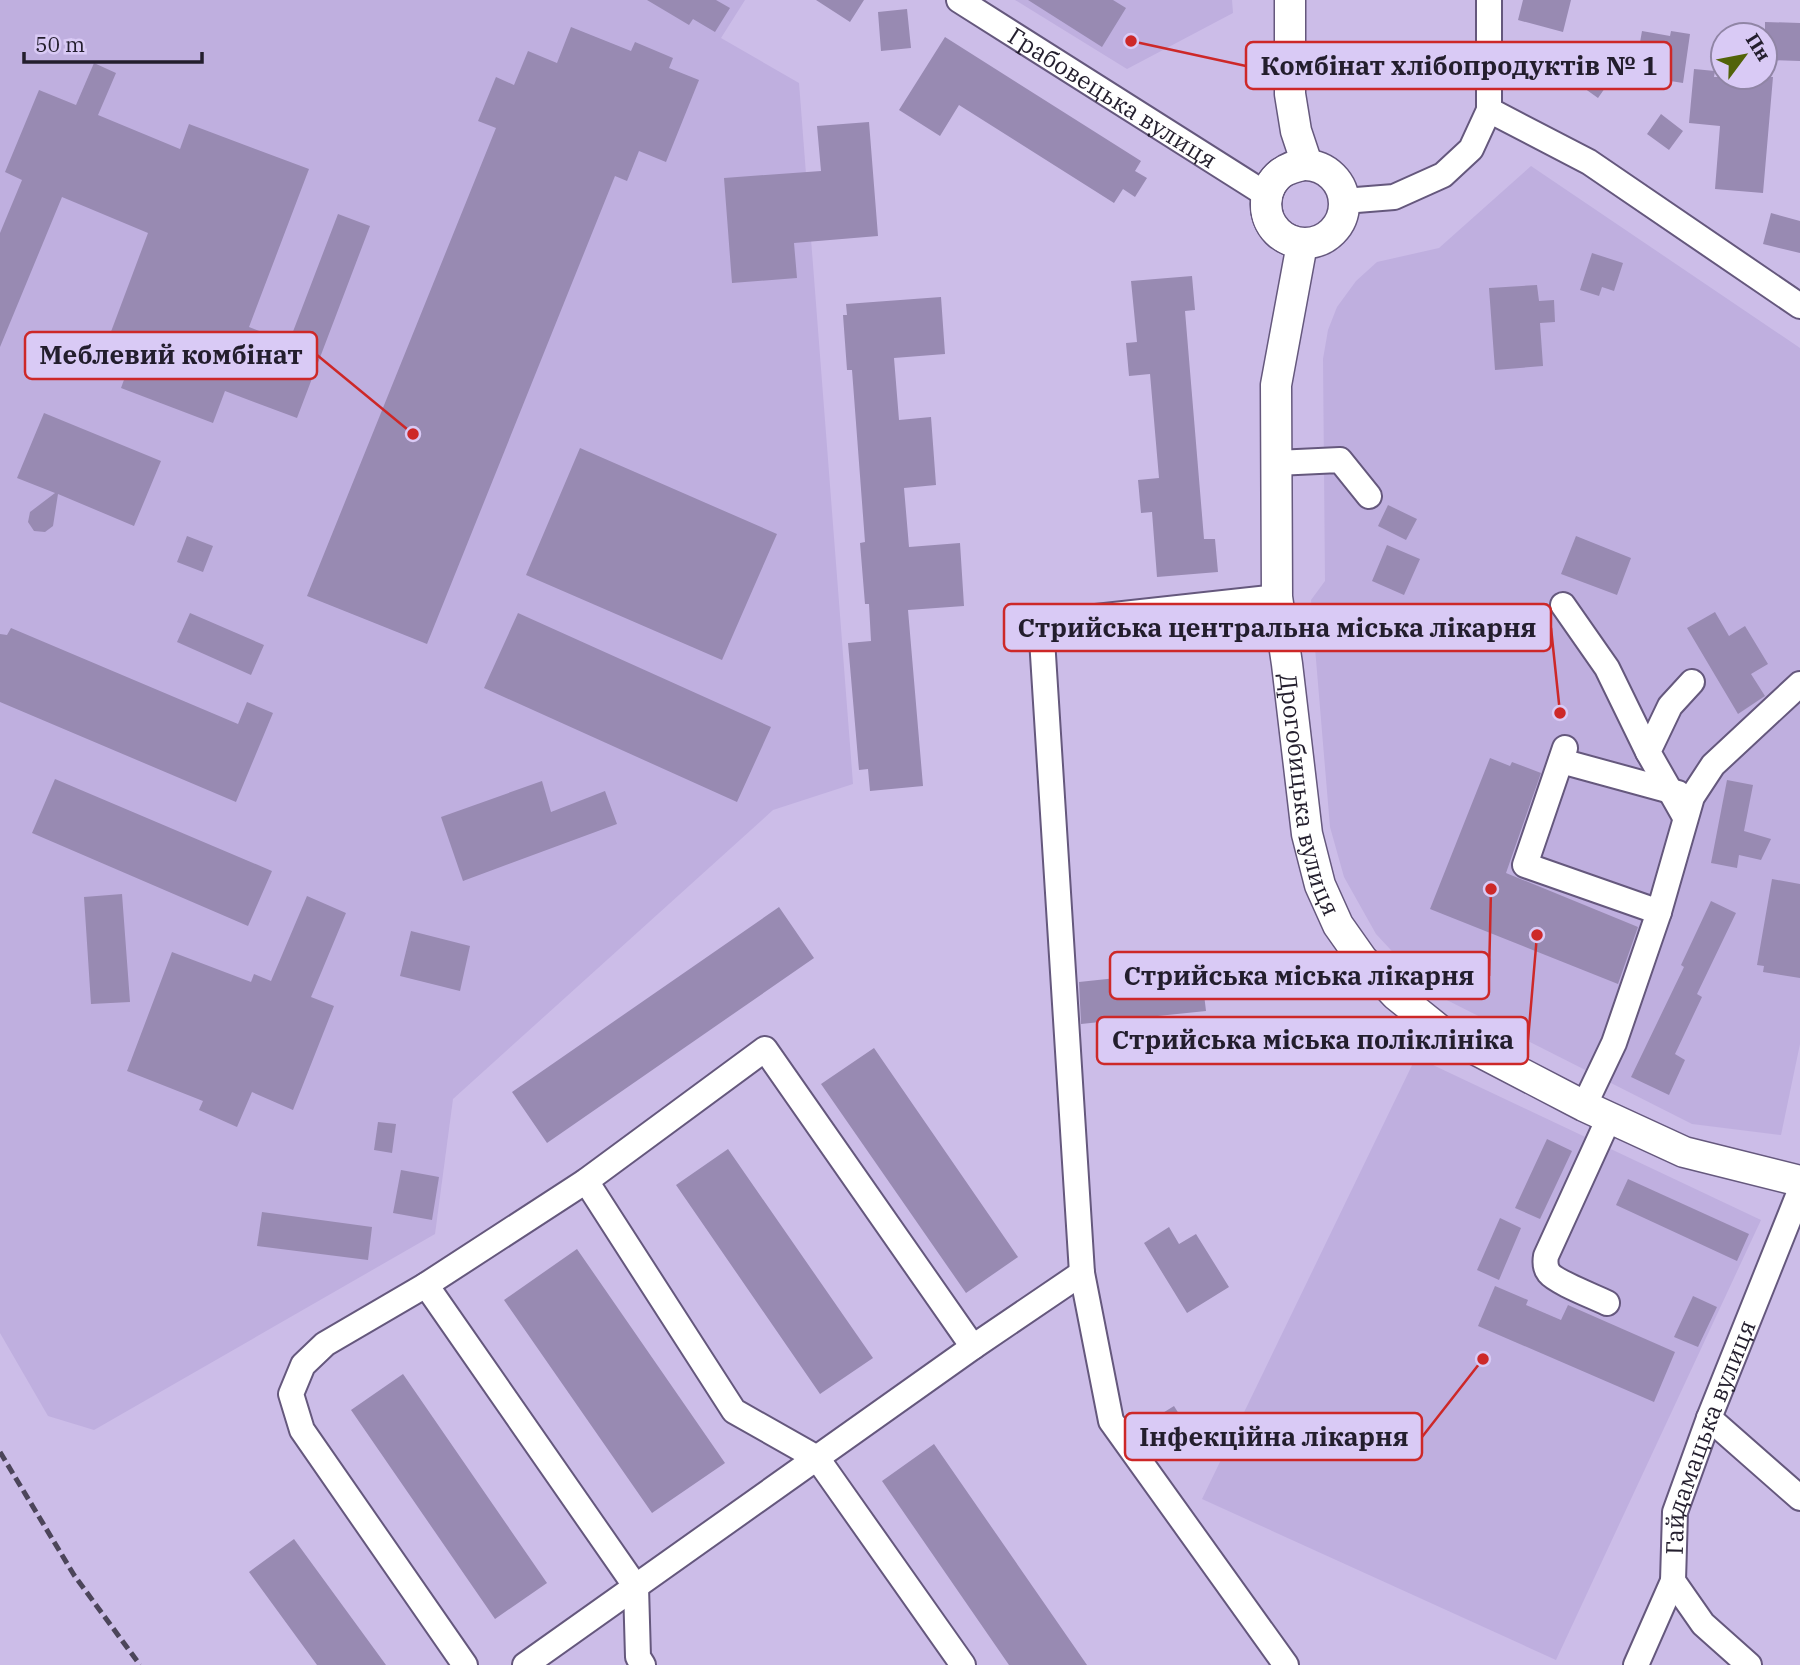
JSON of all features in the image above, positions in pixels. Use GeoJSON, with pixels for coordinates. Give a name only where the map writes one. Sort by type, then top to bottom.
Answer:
{"type":"FeatureCollection","features":[{"type":"Feature","properties":{"kind":"main road"},"geometry":{"type":"LineString","coordinates":[[1290,0],[1290,94],[1296,131],[1307,164]]}},
{"type":"Feature","properties":{"kind":"main road"},"geometry":{"type":"LineString","coordinates":[[1307,164],[1333,177],[1344,201],[1338,227],[1316,242],[1302,244],[1278,233],[1269,222],[1266,208],[1267,195],[1282,172],[1307,164]]}},
{"type":"Feature","properties":{"kind":"main road","name":"Дрогобицька вулиця"},"geometry":{"type":"LineString","coordinates":[[1302,244],[1276,385],[1277,597],[1307,834],[1320,885],[1338,925],[1362,959],[1396,995],[1442,1032],[1597,1112],[1684,1152],[1800,1181]]}},
{"type":"Feature","properties":{"kind":"street","name":"Грабовецька вулиця"},"geometry":{"type":"LineString","coordinates":[[959,0],[1267,195]]}},
{"type":"Feature","properties":{"kind":"street"},"geometry":{"type":"LineString","coordinates":[[1344,201],[1394,197],[1443,175],[1471,149],[1489,110],[1489,0]]}},
{"type":"Feature","properties":{"kind":"street"},"geometry":{"type":"LineString","coordinates":[[1489,110],[1589,162],[1800,306]]}},
{"type":"Feature","properties":{"kind":"street"},"geometry":{"type":"LineString","coordinates":[[1276,463],[1340,460],[1369,496]]}},
{"type":"Feature","properties":{"kind":"street"},"geometry":{"type":"LineString","coordinates":[[1277,597],[1041,623],[1082,1273],[1111,1421],[1286,1665]]}},
{"type":"Feature","properties":{"kind":"street"},"geometry":{"type":"LineString","coordinates":[[1563,605],[1606,668],[1648,752],[1682,802]]}},
{"type":"Feature","properties":{"kind":"street"},"geometry":{"type":"LineString","coordinates":[[1648,752],[1670,706],[1692,682]]}},
{"type":"Feature","properties":{"kind":"street"},"geometry":{"type":"LineString","coordinates":[[1607,1303],[1553,1277],[1545,1262],[1597,1112],[1614,1042],[1658,912],[1682,802],[1713,765],[1800,684]]}},
{"type":"Feature","properties":{"kind":"street"},"geometry":{"type":"LineString","coordinates":[[1658,912],[1525,865],[1563,755],[1682,802]]}},
{"type":"Feature","properties":{"kind":"street"},"geometry":{"type":"LineString","coordinates":[[465,1665],[302,1430],[291,1394],[303,1365],[325,1344],[426,1285],[586,1181],[765,1049],[973,1348]]}},
{"type":"Feature","properties":{"kind":"street"},"geometry":{"type":"LineString","coordinates":[[586,1181],[734,1411],[817,1458],[962,1665]]}},
{"type":"Feature","properties":{"kind":"street","name":"Гайдамацька вулиця"},"geometry":{"type":"LineString","coordinates":[[1749,1665],[1703,1624],[1673,1581],[1675,1512],[1709,1418],[1800,1191]]}},
{"type":"Feature","properties":{"kind":"street"},"geometry":{"type":"LineString","coordinates":[[525,1665],[1082,1273]]}},
{"type":"Feature","properties":{"kind":"street"},"geometry":{"type":"LineString","coordinates":[[426,1285],[636,1587],[638,1657],[643,1665]]}},
{"type":"Feature","properties":{"kind":"street"},"geometry":{"type":"LineString","coordinates":[[1709,1418],[1800,1497]]}},
{"type":"Feature","properties":{"kind":"street"},"geometry":{"type":"LineString","coordinates":[[1636,1665],[1673,1581]]}},
{"type":"Feature","properties":{"kind":"shaded area"},"geometry":{"type":"Polygon","coordinates":[[[0,0],[745,0],[721,38],[799,83],[853,784],[773,810],[453,1099],[435,1234],[94,1430],[48,1416],[0,1333],[0,0]]]}},
{"type":"Feature","properties":{"kind":"shaded area"},"geometry":{"type":"Polygon","coordinates":[[[1015,0],[1232,0],[1233,13],[1127,69],[1015,0]]]}},
{"type":"Feature","properties":{"kind":"shaded area"},"geometry":{"type":"Polygon","coordinates":[[[1531,166],[1800,348],[1800,1044],[1781,1135],[1692,1124],[1429,991],[1376,934],[1344,877],[1330,827],[1311,600],[1325,581],[1323,359],[1328,330],[1337,307],[1356,281],[1377,262],[1439,248],[1531,166]]]}},
{"type":"Feature","properties":{"kind":"shaded area"},"geometry":{"type":"Polygon","coordinates":[[[1416,1057],[1761,1220],[1556,1660],[1202,1499],[1416,1057]]]}},
{"type":"Feature","properties":{"kind":"building"},"geometry":{"type":"Polygon","coordinates":[[[647,0],[716,0],[730,8],[715,32],[693,19],[689,25],[647,0]]]}},
{"type":"Feature","properties":{"kind":"building"},"geometry":{"type":"Polygon","coordinates":[[[816,0],[864,0],[850,22],[816,0]]]}},
{"type":"Feature","properties":{"kind":"building"},"geometry":{"type":"Polygon","coordinates":[[[1028,0],[1113,0],[1126,8],[1102,47],[1028,0]]]}},
{"type":"Feature","properties":{"kind":"building"},"geometry":{"type":"Polygon","coordinates":[[[1523,0],[1571,0],[1563,32],[1518,20],[1523,0]]]}},
{"type":"Feature","properties":{"kind":"building"},"geometry":{"type":"Polygon","coordinates":[[[907,9],[911,48],[881,51],[878,12],[907,9]]]}},
{"type":"Feature","properties":{"kind":"building"},"geometry":{"type":"Polygon","coordinates":[[[1779,22],[1800,23],[1800,61],[1779,60],[1779,22]]]}},
{"type":"Feature","properties":{"kind":"building"},"geometry":{"type":"Polygon","coordinates":[[[571,27],[631,51],[635,42],[673,58],[669,68],[699,80],[666,162],[639,151],[627,181],[615,176],[427,644],[307,596],[496,128],[478,121],[496,77],[514,85],[528,51],[557,63],[571,27]]]}},
{"type":"Feature","properties":{"kind":"building"},"geometry":{"type":"Polygon","coordinates":[[[1642,31],[1670,36],[1671,31],[1690,34],[1683,83],[1664,80],[1666,70],[1636,65],[1642,31]]]}},
{"type":"Feature","properties":{"kind":"building"},"geometry":{"type":"Polygon","coordinates":[[[945,37],[1141,161],[1135,171],[1147,178],[1135,197],[1123,189],[1114,203],[959,105],[940,136],[899,110],[945,37]]]}},
{"type":"Feature","properties":{"kind":"building"},"geometry":{"type":"Polygon","coordinates":[[[1574,50],[1612,78],[1598,98],[1560,71],[1574,50]]]}},
{"type":"Feature","properties":{"kind":"building"},"geometry":{"type":"Polygon","coordinates":[[[94,63],[116,73],[98,115],[180,149],[189,124],[309,169],[249,327],[289,342],[338,214],[370,226],[297,418],[225,391],[213,423],[121,388],[133,355],[106,345],[148,233],[62,197],[0,347],[0,233],[22,180],[5,172],[39,90],[76,105],[94,63]]]}},
{"type":"Feature","properties":{"kind":"building"},"geometry":{"type":"Polygon","coordinates":[[[1694,69],[1709,70],[1709,91],[1772,91],[1763,193],[1715,189],[1720,126],[1689,123],[1694,69]]]}},
{"type":"Feature","properties":{"kind":"building"},"geometry":{"type":"Polygon","coordinates":[[[1661,114],[1683,131],[1669,150],[1647,134],[1661,114]]]}},
{"type":"Feature","properties":{"kind":"building"},"geometry":{"type":"Polygon","coordinates":[[[869,122],[878,236],[794,243],[797,278],[732,283],[724,178],[821,171],[817,126],[869,122]]]}},
{"type":"Feature","properties":{"kind":"building"},"geometry":{"type":"Polygon","coordinates":[[[1771,213],[1800,221],[1800,253],[1763,244],[1771,213]]]}},
{"type":"Feature","properties":{"kind":"building"},"geometry":{"type":"Polygon","coordinates":[[[1592,253],[1623,263],[1614,291],[1602,287],[1599,296],[1580,290],[1592,253]]]}},
{"type":"Feature","properties":{"kind":"building"},"geometry":{"type":"Polygon","coordinates":[[[1192,276],[1195,310],[1185,311],[1204,539],[1215,539],[1218,572],[1157,577],[1152,512],[1141,513],[1138,480],[1159,478],[1150,374],[1129,376],[1126,343],[1137,342],[1131,281],[1192,276]]]}},
{"type":"Feature","properties":{"kind":"building"},"geometry":{"type":"Polygon","coordinates":[[[1537,285],[1539,301],[1554,300],[1555,322],[1540,323],[1543,366],[1495,370],[1489,288],[1537,285]]]}},
{"type":"Feature","properties":{"kind":"building"},"geometry":{"type":"Polygon","coordinates":[[[941,297],[945,354],[894,358],[899,420],[931,417],[936,485],[904,488],[909,547],[960,543],[964,606],[908,610],[923,786],[870,791],[868,769],[859,770],[848,643],[871,641],[869,604],[865,604],[860,543],[865,542],[852,370],[847,370],[843,315],[847,315],[846,304],[941,297]]]}},
{"type":"Feature","properties":{"kind":"building"},"geometry":{"type":"Polygon","coordinates":[[[44,413],[161,461],[134,526],[58,494],[53,526],[45,532],[34,531],[28,522],[30,512],[55,493],[17,478],[44,413]]]}},
{"type":"Feature","properties":{"kind":"building"},"geometry":{"type":"Polygon","coordinates":[[[580,448],[777,534],[722,660],[526,575],[580,448]]]}},
{"type":"Feature","properties":{"kind":"building"},"geometry":{"type":"Polygon","coordinates":[[[1388,505],[1417,519],[1406,540],[1378,526],[1388,505]]]}},
{"type":"Feature","properties":{"kind":"building"},"geometry":{"type":"Polygon","coordinates":[[[187,536],[213,546],[203,572],[177,562],[187,536]]]}},
{"type":"Feature","properties":{"kind":"building"},"geometry":{"type":"Polygon","coordinates":[[[1576,536],[1631,558],[1617,595],[1561,574],[1576,536]]]}},
{"type":"Feature","properties":{"kind":"building"},"geometry":{"type":"Polygon","coordinates":[[[1387,545],[1420,559],[1404,595],[1372,581],[1387,545]]]}},
{"type":"Feature","properties":{"kind":"building"},"geometry":{"type":"Polygon","coordinates":[[[1715,612],[1729,636],[1745,626],[1768,664],[1751,674],[1765,696],[1738,714],[1687,628],[1715,612]]]}},
{"type":"Feature","properties":{"kind":"building"},"geometry":{"type":"Polygon","coordinates":[[[190,613],[264,645],[251,675],[177,642],[190,613]]]}},
{"type":"Feature","properties":{"kind":"building"},"geometry":{"type":"Polygon","coordinates":[[[518,613],[771,727],[737,802],[484,688],[518,613]]]}},
{"type":"Feature","properties":{"kind":"building"},"geometry":{"type":"Polygon","coordinates":[[[11,628],[238,724],[247,702],[273,713],[236,802],[0,702],[0,634],[7,635],[11,628]]]}},
{"type":"Feature","properties":{"kind":"building"},"geometry":{"type":"Polygon","coordinates":[[[1490,758],[1510,766],[1512,762],[1541,773],[1506,873],[1638,927],[1618,984],[1430,909],[1490,758]]]}},
{"type":"Feature","properties":{"kind":"building"},"geometry":{"type":"Polygon","coordinates":[[[55,779],[272,871],[248,926],[32,833],[55,779]]]}},
{"type":"Feature","properties":{"kind":"building"},"geometry":{"type":"Polygon","coordinates":[[[1727,780],[1753,785],[1744,831],[1771,839],[1761,860],[1739,855],[1737,868],[1711,863],[1727,780]]]}},
{"type":"Feature","properties":{"kind":"building"},"geometry":{"type":"Polygon","coordinates":[[[542,781],[551,812],[605,791],[617,824],[463,881],[441,817],[542,781]]]}},
{"type":"Feature","properties":{"kind":"building"},"geometry":{"type":"Polygon","coordinates":[[[1772,879],[1800,884],[1800,978],[1763,972],[1764,966],[1757,965],[1772,879]]]}},
{"type":"Feature","properties":{"kind":"building"},"geometry":{"type":"Polygon","coordinates":[[[122,894],[130,1002],[91,1004],[84,897],[122,894]]]}},
{"type":"Feature","properties":{"kind":"building"},"geometry":{"type":"Polygon","coordinates":[[[307,896],[346,913],[311,997],[334,1006],[293,1110],[252,1092],[237,1127],[199,1110],[203,1101],[127,1071],[172,952],[251,982],[254,974],[271,981],[307,896]]]}},
{"type":"Feature","properties":{"kind":"building"},"geometry":{"type":"Polygon","coordinates":[[[1711,901],[1736,913],[1697,994],[1702,997],[1675,1054],[1685,1060],[1669,1095],[1631,1077],[1684,967],[1681,965],[1711,901]]]}},
{"type":"Feature","properties":{"kind":"building"},"geometry":{"type":"Polygon","coordinates":[[[779,907],[814,958],[547,1143],[512,1092],[779,907]]]}},
{"type":"Feature","properties":{"kind":"building"},"geometry":{"type":"Polygon","coordinates":[[[411,931],[470,946],[460,991],[400,976],[411,931]]]}},
{"type":"Feature","properties":{"kind":"building"},"geometry":{"type":"Polygon","coordinates":[[[1201,969],[1206,1011],[1081,1024],[1079,982],[1201,969]]]}},
{"type":"Feature","properties":{"kind":"building"},"geometry":{"type":"Polygon","coordinates":[[[874,1048],[1018,1257],[966,1293],[821,1084],[874,1048]]]}},
{"type":"Feature","properties":{"kind":"building"},"geometry":{"type":"Polygon","coordinates":[[[378,1122],[396,1124],[392,1153],[374,1150],[378,1122]]]}},
{"type":"Feature","properties":{"kind":"building"},"geometry":{"type":"Polygon","coordinates":[[[1547,1139],[1572,1151],[1540,1219],[1515,1208],[1547,1139]]]}},
{"type":"Feature","properties":{"kind":"building"},"geometry":{"type":"Polygon","coordinates":[[[728,1149],[873,1358],[820,1394],[676,1185],[728,1149]]]}},
{"type":"Feature","properties":{"kind":"building"},"geometry":{"type":"Polygon","coordinates":[[[401,1170],[439,1177],[432,1220],[393,1213],[401,1170]]]}},
{"type":"Feature","properties":{"kind":"building"},"geometry":{"type":"Polygon","coordinates":[[[1628,1179],[1749,1234],[1737,1261],[1616,1205],[1628,1179]]]}},
{"type":"Feature","properties":{"kind":"building"},"geometry":{"type":"Polygon","coordinates":[[[262,1212],[372,1227],[368,1260],[257,1246],[262,1212]]]}},
{"type":"Feature","properties":{"kind":"building"},"geometry":{"type":"Polygon","coordinates":[[[1500,1218],[1521,1228],[1499,1280],[1477,1270],[1500,1218]]]}},
{"type":"Feature","properties":{"kind":"building"},"geometry":{"type":"Polygon","coordinates":[[[1169,1227],[1179,1244],[1196,1234],[1229,1287],[1187,1313],[1144,1243],[1169,1227]]]}},
{"type":"Feature","properties":{"kind":"building"},"geometry":{"type":"Polygon","coordinates":[[[577,1249],[725,1463],[652,1513],[504,1300],[577,1249]]]}},
{"type":"Feature","properties":{"kind":"building"},"geometry":{"type":"Polygon","coordinates":[[[1495,1286],[1528,1300],[1526,1305],[1561,1320],[1568,1305],[1675,1352],[1654,1402],[1478,1326],[1495,1286]]]}},
{"type":"Feature","properties":{"kind":"building"},"geometry":{"type":"Polygon","coordinates":[[[1693,1296],[1717,1307],[1698,1347],[1674,1337],[1693,1296]]]}},
{"type":"Feature","properties":{"kind":"building"},"geometry":{"type":"Polygon","coordinates":[[[403,1374],[547,1583],[495,1619],[351,1410],[403,1374]]]}},
{"type":"Feature","properties":{"kind":"building"},"geometry":{"type":"Polygon","coordinates":[[[1174,1406],[1184,1422],[1155,1440],[1145,1424],[1174,1406]]]}},
{"type":"Feature","properties":{"kind":"building"},"geometry":{"type":"Polygon","coordinates":[[[934,1444],[1087,1665],[1009,1665],[882,1481],[934,1444]]]}},
{"type":"Feature","properties":{"kind":"building"},"geometry":{"type":"Polygon","coordinates":[[[294,1539],[386,1665],[317,1665],[249,1572],[294,1539]]]}},
{"type":"Feature","properties":{"kind":"railway"},"geometry":{"type":"LineString","coordinates":[[0,1452],[74,1575],[140,1665]]}},
{"type":"Feature","properties":{"kind":"place","name":"Комбінат хлібопродуктів № 1"},"geometry":{"type":"Point","coordinates":[1131,41]}},
{"type":"Feature","properties":{"kind":"place","name":"Меблевий комбінат"},"geometry":{"type":"Point","coordinates":[413,434]}},
{"type":"Feature","properties":{"kind":"place","name":"Стрийська центральна міська лікарня"},"geometry":{"type":"Point","coordinates":[1560,713]}},
{"type":"Feature","properties":{"kind":"place","name":"Стрийська міська лікарня"},"geometry":{"type":"Point","coordinates":[1491,889]}},
{"type":"Feature","properties":{"kind":"place","name":"Стрийська міська поліклініка"},"geometry":{"type":"Point","coordinates":[1537,935]}},
{"type":"Feature","properties":{"kind":"place","name":"Інфекційна лікарня"},"geometry":{"type":"Point","coordinates":[1483,1359]}}]}
